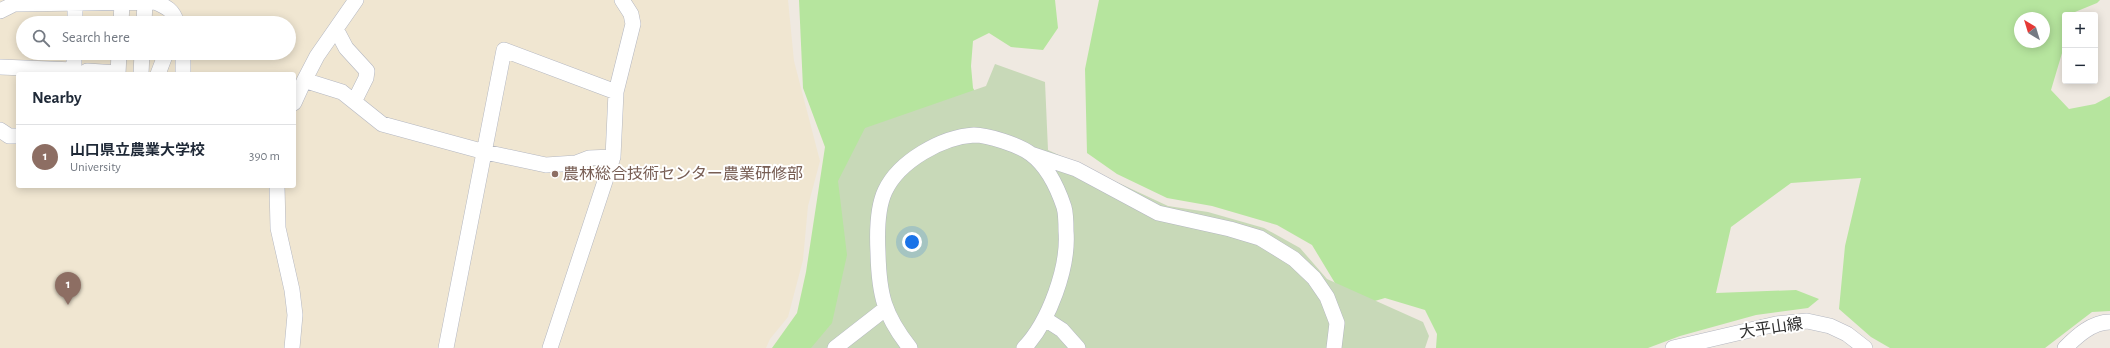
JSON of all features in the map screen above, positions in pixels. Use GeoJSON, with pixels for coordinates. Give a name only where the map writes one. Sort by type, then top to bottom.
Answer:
{"type":"FeatureCollection","features":[{"type":"Feature","properties":{"kind":"street"},"geometry":{"type":"LineString","coordinates":[[296,99],[317,56],[356,0]]}},
{"type":"Feature","properties":{"kind":"street"},"geometry":{"type":"LineString","coordinates":[[550,348],[613,157],[616,92],[633,24],[631,14],[622,0]]}},
{"type":"Feature","properties":{"kind":"street"},"geometry":{"type":"LineString","coordinates":[[144,16],[145,2]]}},
{"type":"Feature","properties":{"kind":"street"},"geometry":{"type":"LineString","coordinates":[[0,11],[14,4],[155,2],[168,7],[174,16]]}},
{"type":"Feature","properties":{"kind":"street"},"geometry":{"type":"LineString","coordinates":[[75,16],[76,3]]}},
{"type":"Feature","properties":{"kind":"street"},"geometry":{"type":"LineString","coordinates":[[121,16],[122,3]]}},
{"type":"Feature","properties":{"kind":"street"},"geometry":{"type":"LineString","coordinates":[[336,29],[346,48],[367,71],[366,78],[355,100]]}},
{"type":"Feature","properties":{"kind":"street"},"geometry":{"type":"LineString","coordinates":[[446,348],[504,50],[616,92]]}},
{"type":"Feature","properties":{"kind":"street"},"geometry":{"type":"LineString","coordinates":[[0,67],[78,72],[75,60]]}},
{"type":"Feature","properties":{"kind":"street"},"geometry":{"type":"LineString","coordinates":[[118,72],[119,60]]}},
{"type":"Feature","properties":{"kind":"street"},"geometry":{"type":"LineString","coordinates":[[141,72],[142,60]]}},
{"type":"Feature","properties":{"kind":"street"},"geometry":{"type":"LineString","coordinates":[[159,72],[163,60]]}},
{"type":"Feature","properties":{"kind":"street"},"geometry":{"type":"LineString","coordinates":[[183,60],[183,72]]}},
{"type":"Feature","properties":{"kind":"street"},"geometry":{"type":"LineString","coordinates":[[304,82],[342,92],[355,100],[382,124],[485,152],[546,165],[576,163],[589,158],[613,157]]}},
{"type":"Feature","properties":{"kind":"street"},"geometry":{"type":"LineString","coordinates":[[0,130],[9,136],[16,136]]}},
{"type":"Feature","properties":{"kind":"street"},"geometry":{"type":"LineString","coordinates":[[910,348],[885,309],[878,275],[877,226],[885,191],[907,163],[938,144],[974,135],[1008,142],[1031,154],[1076,168],[1158,213],[1230,228],[1253,236],[1294,259],[1314,278],[1327,297],[1337,323],[1334,348]]}},
{"type":"Feature","properties":{"kind":"street"},"geometry":{"type":"LineString","coordinates":[[1024,348],[1045,319],[1058,288],[1067,239],[1064,208],[1051,178],[1031,154]]}},
{"type":"Feature","properties":{"kind":"street"},"geometry":{"type":"LineString","coordinates":[[277,188],[278,228],[292,290],[295,315],[292,348]]}},
{"type":"Feature","properties":{"kind":"street"},"geometry":{"type":"LineString","coordinates":[[835,348],[885,309]]}},
{"type":"Feature","properties":{"kind":"street"},"geometry":{"type":"LineString","coordinates":[[1045,319],[1062,330],[1078,348]]}},
{"type":"Feature","properties":{"kind":"street","name":"大平山線"},"geometry":{"type":"LineString","coordinates":[[1673,348],[1776,324],[1807,321],[1830,326],[1847,334],[1864,348]]}},
{"type":"Feature","properties":{"kind":"street"},"geometry":{"type":"LineString","coordinates":[[2065,348],[2085,330],[2103,322],[2110,322]]}},
{"type":"Feature","properties":{"kind":"shaded area","name":"農林総合技術センター農業研修部"},"geometry":{"type":"Polygon","coordinates":[[[0,0],[788,0],[794,61],[820,161],[808,206],[803,260],[788,317],[770,339],[766,348],[0,348],[0,0]]]}},
{"type":"Feature","properties":{"kind":"green space"},"geometry":{"type":"Polygon","coordinates":[[[799,0],[1055,0],[1058,28],[1043,50],[1011,47],[989,33],[973,41],[971,66],[973,88],[985,109],[861,284],[819,348],[772,348],[797,313],[806,272],[825,147],[803,88],[799,0]]]}},
{"type":"Feature","properties":{"kind":"green space"},"geometry":{"type":"Polygon","coordinates":[[[1099,0],[2100,0],[2097,3],[2075,12],[2062,12],[2062,53],[2051,90],[2069,109],[2095,104],[2110,96],[2110,311],[2092,312],[2045,348],[1890,348],[1871,337],[1839,309],[1845,246],[1861,178],[1791,183],[1731,227],[1716,293],[1796,290],[1819,299],[1808,308],[1756,315],[1680,336],[1648,348],[1436,348],[1437,334],[1425,310],[1385,298],[1361,305],[1341,293],[1312,245],[1277,225],[1212,206],[1167,198],[1117,174],[1087,153],[1085,69],[1099,0]]]}},
{"type":"Feature","properties":{"kind":"green space"},"geometry":{"type":"Polygon","coordinates":[[[995,64],[1045,82],[1048,150],[1168,206],[1208,212],[1264,228],[1300,248],[1327,279],[1423,322],[1429,336],[1425,348],[811,348],[832,323],[847,255],[838,181],[865,128],[986,86],[995,64]]]}},
{"type":"Feature","properties":{"kind":"place","name":"農林総合技術センター農業研修部"},"geometry":{"type":"Point","coordinates":[555,174]}},
{"type":"Feature","properties":{"kind":"place","name":"山口県立農業大学校"},"geometry":{"type":"Point","coordinates":[68,305]}}]}
